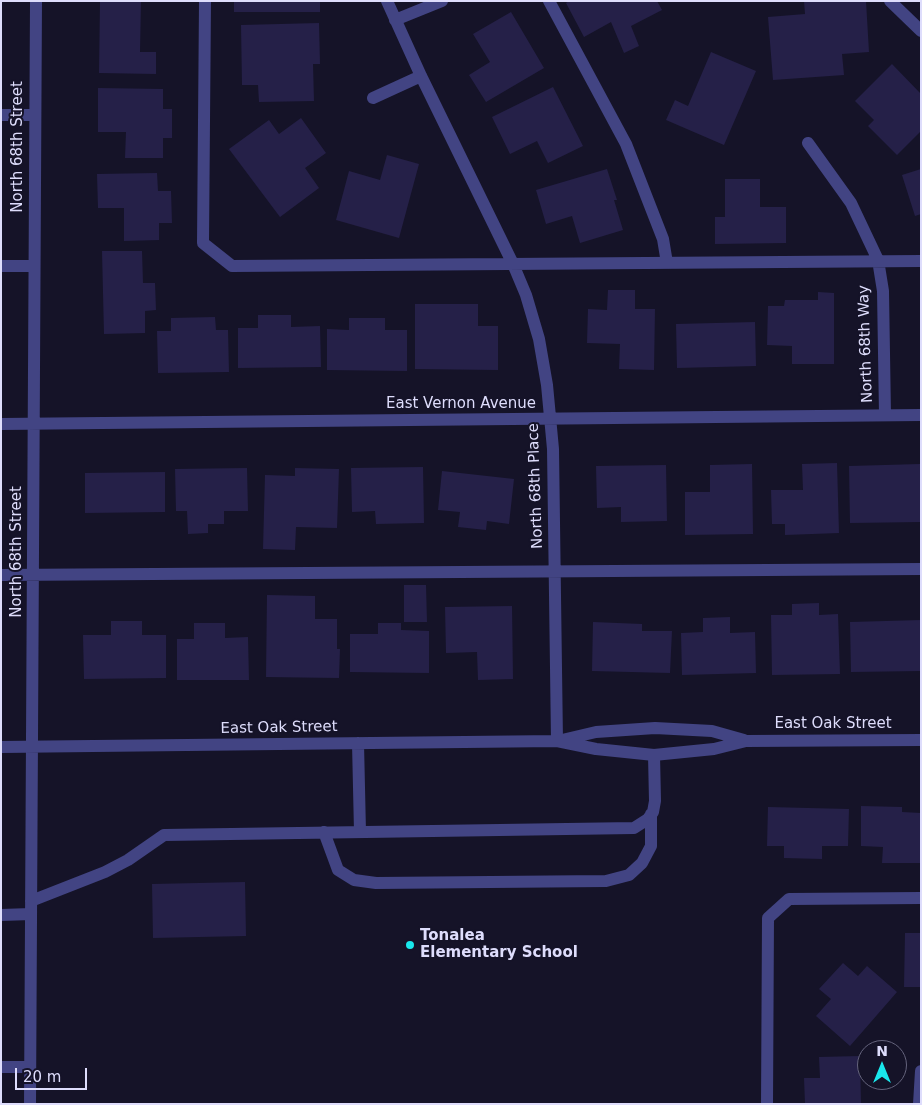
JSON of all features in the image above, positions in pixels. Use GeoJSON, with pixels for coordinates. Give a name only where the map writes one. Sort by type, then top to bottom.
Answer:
{"type":"FeatureCollection","features":[{"type":"Feature","properties":{"kind":"street","name":"North 68th Street"},"geometry":{"type":"LineString","coordinates":[[30,1104],[36,1]]}},
{"type":"Feature","properties":{"kind":"street"},"geometry":{"type":"LineString","coordinates":[[204,1],[204,243],[232,266],[921,261]]}},
{"type":"Feature","properties":{"kind":"street","name":"North 68th Place"},"geometry":{"type":"LineString","coordinates":[[387,1],[421,76],[513,264],[526,295],[540,338],[553,449],[557,741]]}},
{"type":"Feature","properties":{"kind":"street"},"geometry":{"type":"LineString","coordinates":[[395,20],[442,1]]}},
{"type":"Feature","properties":{"kind":"street"},"geometry":{"type":"LineString","coordinates":[[549,1],[626,144],[663,239],[668,263]]}},
{"type":"Feature","properties":{"kind":"street"},"geometry":{"type":"LineString","coordinates":[[890,1],[921,31]]}},
{"type":"Feature","properties":{"kind":"street"},"geometry":{"type":"LineString","coordinates":[[372,98],[421,76]]}},
{"type":"Feature","properties":{"kind":"street"},"geometry":{"type":"LineString","coordinates":[[1,115],[35,115]]}},
{"type":"Feature","properties":{"kind":"street","name":"North 68th Way"},"geometry":{"type":"LineString","coordinates":[[808,143],[851,203],[878,260],[883,291],[885,415]]}},
{"type":"Feature","properties":{"kind":"street"},"geometry":{"type":"LineString","coordinates":[[1,266],[34,266]]}},
{"type":"Feature","properties":{"kind":"street","name":"East Vernon Avenue"},"geometry":{"type":"LineString","coordinates":[[1,424],[921,415]]}},
{"type":"Feature","properties":{"kind":"street"},"geometry":{"type":"LineString","coordinates":[[1,576],[921,569]]}},
{"type":"Feature","properties":{"kind":"street","name":"East Oak Street"},"geometry":{"type":"LineString","coordinates":[[557,741],[596,732],[654,728],[712,731],[746,741]]}},
{"type":"Feature","properties":{"kind":"street","name":"East Oak Street"},"geometry":{"type":"LineString","coordinates":[[1,747],[557,741],[596,749],[654,755],[714,749],[746,741],[921,740]]}},
{"type":"Feature","properties":{"kind":"street"},"geometry":{"type":"LineString","coordinates":[[358,743],[360,832]]}},
{"type":"Feature","properties":{"kind":"street"},"geometry":{"type":"LineString","coordinates":[[324,832],[338,870],[354,880],[376,883],[606,881],[629,875],[642,863],[651,846],[652,814],[655,802],[654,755]]}},
{"type":"Feature","properties":{"kind":"street"},"geometry":{"type":"LineString","coordinates":[[1,915],[31,908],[105,872],[128,860],[164,835],[634,828],[652,814]]}},
{"type":"Feature","properties":{"kind":"street"},"geometry":{"type":"LineString","coordinates":[[767,1104],[768,918],[789,899],[921,898]]}},
{"type":"Feature","properties":{"kind":"street"},"geometry":{"type":"LineString","coordinates":[[1,1067],[30,1067]]}},
{"type":"Feature","properties":{"kind":"street"},"geometry":{"type":"LineString","coordinates":[[919,1104],[921,1071]]}},
{"type":"Feature","properties":{"kind":"building"},"geometry":{"type":"Polygon","coordinates":[[[100,1],[141,1],[140,52],[156,52],[156,74],[99,73],[100,1]]]}},
{"type":"Feature","properties":{"kind":"building"},"geometry":{"type":"Polygon","coordinates":[[[234,1],[320,1],[320,12],[234,12],[234,1]]]}},
{"type":"Feature","properties":{"kind":"building"},"geometry":{"type":"Polygon","coordinates":[[[569,1],[657,1],[662,10],[631,26],[639,46],[624,53],[611,22],[584,37],[566,3],[569,1]]]}},
{"type":"Feature","properties":{"kind":"building"},"geometry":{"type":"Polygon","coordinates":[[[804,1],[866,1],[869,52],[842,54],[844,75],[773,80],[768,17],[805,14],[804,1]]]}},
{"type":"Feature","properties":{"kind":"building"},"geometry":{"type":"Polygon","coordinates":[[[511,12],[544,68],[486,102],[469,75],[490,62],[473,34],[511,12]]]}},
{"type":"Feature","properties":{"kind":"building"},"geometry":{"type":"Polygon","coordinates":[[[319,23],[320,64],[313,64],[314,101],[259,102],[258,85],[242,85],[241,25],[319,23]]]}},
{"type":"Feature","properties":{"kind":"building"},"geometry":{"type":"Polygon","coordinates":[[[711,52],[756,71],[724,145],[666,120],[675,100],[688,106],[711,52]]]}},
{"type":"Feature","properties":{"kind":"building"},"geometry":{"type":"Polygon","coordinates":[[[892,64],[921,94],[921,131],[897,155],[868,126],[874,120],[855,101],[892,64]]]}},
{"type":"Feature","properties":{"kind":"building"},"geometry":{"type":"Polygon","coordinates":[[[553,87],[583,146],[548,163],[537,141],[510,154],[492,117],[553,87]]]}},
{"type":"Feature","properties":{"kind":"building"},"geometry":{"type":"Polygon","coordinates":[[[98,88],[163,89],[163,109],[172,109],[172,138],[163,138],[163,158],[125,158],[126,132],[98,132],[98,88]]]}},
{"type":"Feature","properties":{"kind":"building"},"geometry":{"type":"Polygon","coordinates":[[[301,118],[326,153],[305,168],[319,188],[280,217],[229,149],[269,120],[279,134],[301,118]]]}},
{"type":"Feature","properties":{"kind":"building"},"geometry":{"type":"Polygon","coordinates":[[[387,155],[419,164],[399,238],[336,220],[349,171],[380,180],[387,155]]]}},
{"type":"Feature","properties":{"kind":"building"},"geometry":{"type":"Polygon","coordinates":[[[607,169],[617,200],[614,200],[623,230],[580,243],[572,216],[546,224],[536,190],[607,169]]]}},
{"type":"Feature","properties":{"kind":"building"},"geometry":{"type":"Polygon","coordinates":[[[921,169],[921,214],[915,216],[902,175],[921,169]]]}},
{"type":"Feature","properties":{"kind":"building"},"geometry":{"type":"Polygon","coordinates":[[[157,173],[158,191],[171,191],[172,223],[159,223],[159,240],[124,241],[124,208],[98,208],[97,174],[157,173]]]}},
{"type":"Feature","properties":{"kind":"building"},"geometry":{"type":"Polygon","coordinates":[[[725,179],[760,179],[760,207],[786,207],[786,243],[715,244],[715,217],[725,217],[725,179]]]}},
{"type":"Feature","properties":{"kind":"building"},"geometry":{"type":"Polygon","coordinates":[[[102,251],[142,251],[143,283],[155,283],[156,310],[145,311],[145,333],[104,334],[102,251]]]}},
{"type":"Feature","properties":{"kind":"building"},"geometry":{"type":"Polygon","coordinates":[[[608,290],[635,290],[635,309],[655,309],[654,370],[619,369],[620,344],[587,343],[588,309],[607,310],[608,290]]]}},
{"type":"Feature","properties":{"kind":"building"},"geometry":{"type":"Polygon","coordinates":[[[818,292],[834,293],[834,364],[792,364],[792,346],[767,345],[768,306],[784,306],[785,300],[818,300],[818,292]]]}},
{"type":"Feature","properties":{"kind":"building"},"geometry":{"type":"Polygon","coordinates":[[[415,304],[478,304],[478,326],[498,326],[498,370],[415,369],[415,304]]]}},
{"type":"Feature","properties":{"kind":"building"},"geometry":{"type":"Polygon","coordinates":[[[258,315],[291,315],[291,327],[320,326],[321,367],[238,368],[238,328],[258,328],[258,315]]]}},
{"type":"Feature","properties":{"kind":"building"},"geometry":{"type":"Polygon","coordinates":[[[215,317],[216,330],[228,330],[229,372],[158,373],[157,331],[171,331],[171,318],[215,317]]]}},
{"type":"Feature","properties":{"kind":"building"},"geometry":{"type":"Polygon","coordinates":[[[349,318],[385,318],[385,330],[407,330],[407,371],[327,370],[327,329],[349,330],[349,318]]]}},
{"type":"Feature","properties":{"kind":"building"},"geometry":{"type":"Polygon","coordinates":[[[755,322],[756,366],[677,368],[676,324],[755,322]]]}},
{"type":"Feature","properties":{"kind":"building"},"geometry":{"type":"Polygon","coordinates":[[[837,463],[839,533],[785,535],[785,524],[772,524],[771,490],[803,490],[802,464],[837,463]]]}},
{"type":"Feature","properties":{"kind":"building"},"geometry":{"type":"Polygon","coordinates":[[[752,464],[753,534],[685,535],[685,492],[710,492],[710,465],[752,464]]]}},
{"type":"Feature","properties":{"kind":"building"},"geometry":{"type":"Polygon","coordinates":[[[920,464],[921,522],[850,523],[849,466],[920,464]]]}},
{"type":"Feature","properties":{"kind":"building"},"geometry":{"type":"Polygon","coordinates":[[[666,465],[667,521],[621,522],[621,507],[597,508],[596,466],[666,465]]]}},
{"type":"Feature","properties":{"kind":"building"},"geometry":{"type":"Polygon","coordinates":[[[423,467],[424,523],[376,524],[375,511],[352,512],[351,468],[423,467]]]}},
{"type":"Feature","properties":{"kind":"building"},"geometry":{"type":"Polygon","coordinates":[[[247,468],[248,511],[224,511],[224,524],[208,524],[208,533],[188,534],[187,511],[176,511],[175,469],[247,468]]]}},
{"type":"Feature","properties":{"kind":"building"},"geometry":{"type":"Polygon","coordinates":[[[295,468],[339,469],[337,528],[296,527],[295,550],[263,549],[265,475],[295,476],[295,468]]]}},
{"type":"Feature","properties":{"kind":"building"},"geometry":{"type":"Polygon","coordinates":[[[442,471],[514,479],[509,524],[487,521],[486,530],[458,527],[460,512],[438,510],[442,471]]]}},
{"type":"Feature","properties":{"kind":"building"},"geometry":{"type":"Polygon","coordinates":[[[165,472],[165,512],[85,513],[85,473],[165,472]]]}},
{"type":"Feature","properties":{"kind":"building"},"geometry":{"type":"Polygon","coordinates":[[[404,585],[426,585],[427,622],[404,622],[404,585]]]}},
{"type":"Feature","properties":{"kind":"building"},"geometry":{"type":"Polygon","coordinates":[[[267,595],[315,596],[315,619],[337,619],[337,649],[340,649],[339,678],[266,677],[267,595]]]}},
{"type":"Feature","properties":{"kind":"building"},"geometry":{"type":"Polygon","coordinates":[[[819,603],[819,615],[838,614],[840,674],[772,675],[771,615],[792,615],[792,604],[819,603]]]}},
{"type":"Feature","properties":{"kind":"building"},"geometry":{"type":"Polygon","coordinates":[[[512,606],[513,679],[478,680],[477,652],[446,653],[445,607],[512,606]]]}},
{"type":"Feature","properties":{"kind":"building"},"geometry":{"type":"Polygon","coordinates":[[[730,617],[730,633],[755,632],[756,673],[682,675],[681,633],[703,632],[703,618],[730,617]]]}},
{"type":"Feature","properties":{"kind":"building"},"geometry":{"type":"Polygon","coordinates":[[[921,620],[921,671],[851,672],[850,622],[921,620]]]}},
{"type":"Feature","properties":{"kind":"building"},"geometry":{"type":"Polygon","coordinates":[[[111,621],[142,621],[142,635],[166,635],[166,678],[84,679],[83,635],[111,635],[111,621]]]}},
{"type":"Feature","properties":{"kind":"building"},"geometry":{"type":"Polygon","coordinates":[[[593,622],[642,624],[642,631],[672,631],[670,673],[592,671],[593,622]]]}},
{"type":"Feature","properties":{"kind":"building"},"geometry":{"type":"Polygon","coordinates":[[[194,623],[225,623],[225,638],[248,637],[249,680],[177,680],[177,639],[194,639],[194,623]]]}},
{"type":"Feature","properties":{"kind":"building"},"geometry":{"type":"Polygon","coordinates":[[[378,623],[401,623],[401,630],[429,631],[429,673],[350,672],[350,634],[378,634],[378,623]]]}},
{"type":"Feature","properties":{"kind":"building"},"geometry":{"type":"Polygon","coordinates":[[[861,806],[902,807],[902,812],[921,813],[921,863],[882,863],[883,847],[861,846],[861,806]]]}},
{"type":"Feature","properties":{"kind":"building"},"geometry":{"type":"Polygon","coordinates":[[[768,807],[849,809],[848,846],[822,846],[822,859],[784,858],[784,846],[767,846],[768,807]]]}},
{"type":"Feature","properties":{"kind":"building"},"geometry":{"type":"Polygon","coordinates":[[[245,882],[246,936],[153,938],[152,884],[245,882]]]}},
{"type":"Feature","properties":{"kind":"building"},"geometry":{"type":"Polygon","coordinates":[[[905,933],[921,933],[921,987],[904,987],[905,933]]]}},
{"type":"Feature","properties":{"kind":"building"},"geometry":{"type":"Polygon","coordinates":[[[843,963],[858,976],[867,966],[897,992],[850,1046],[816,1016],[831,999],[819,989],[843,963]]]}},
{"type":"Feature","properties":{"kind":"building"},"geometry":{"type":"Polygon","coordinates":[[[857,1056],[857,1090],[861,1090],[861,1104],[805,1104],[804,1078],[820,1078],[819,1057],[857,1056]]]}},
{"type":"Feature","properties":{"kind":"place","name":"Tonalea Elementary School"},"geometry":{"type":"Point","coordinates":[410,945]}}]}
